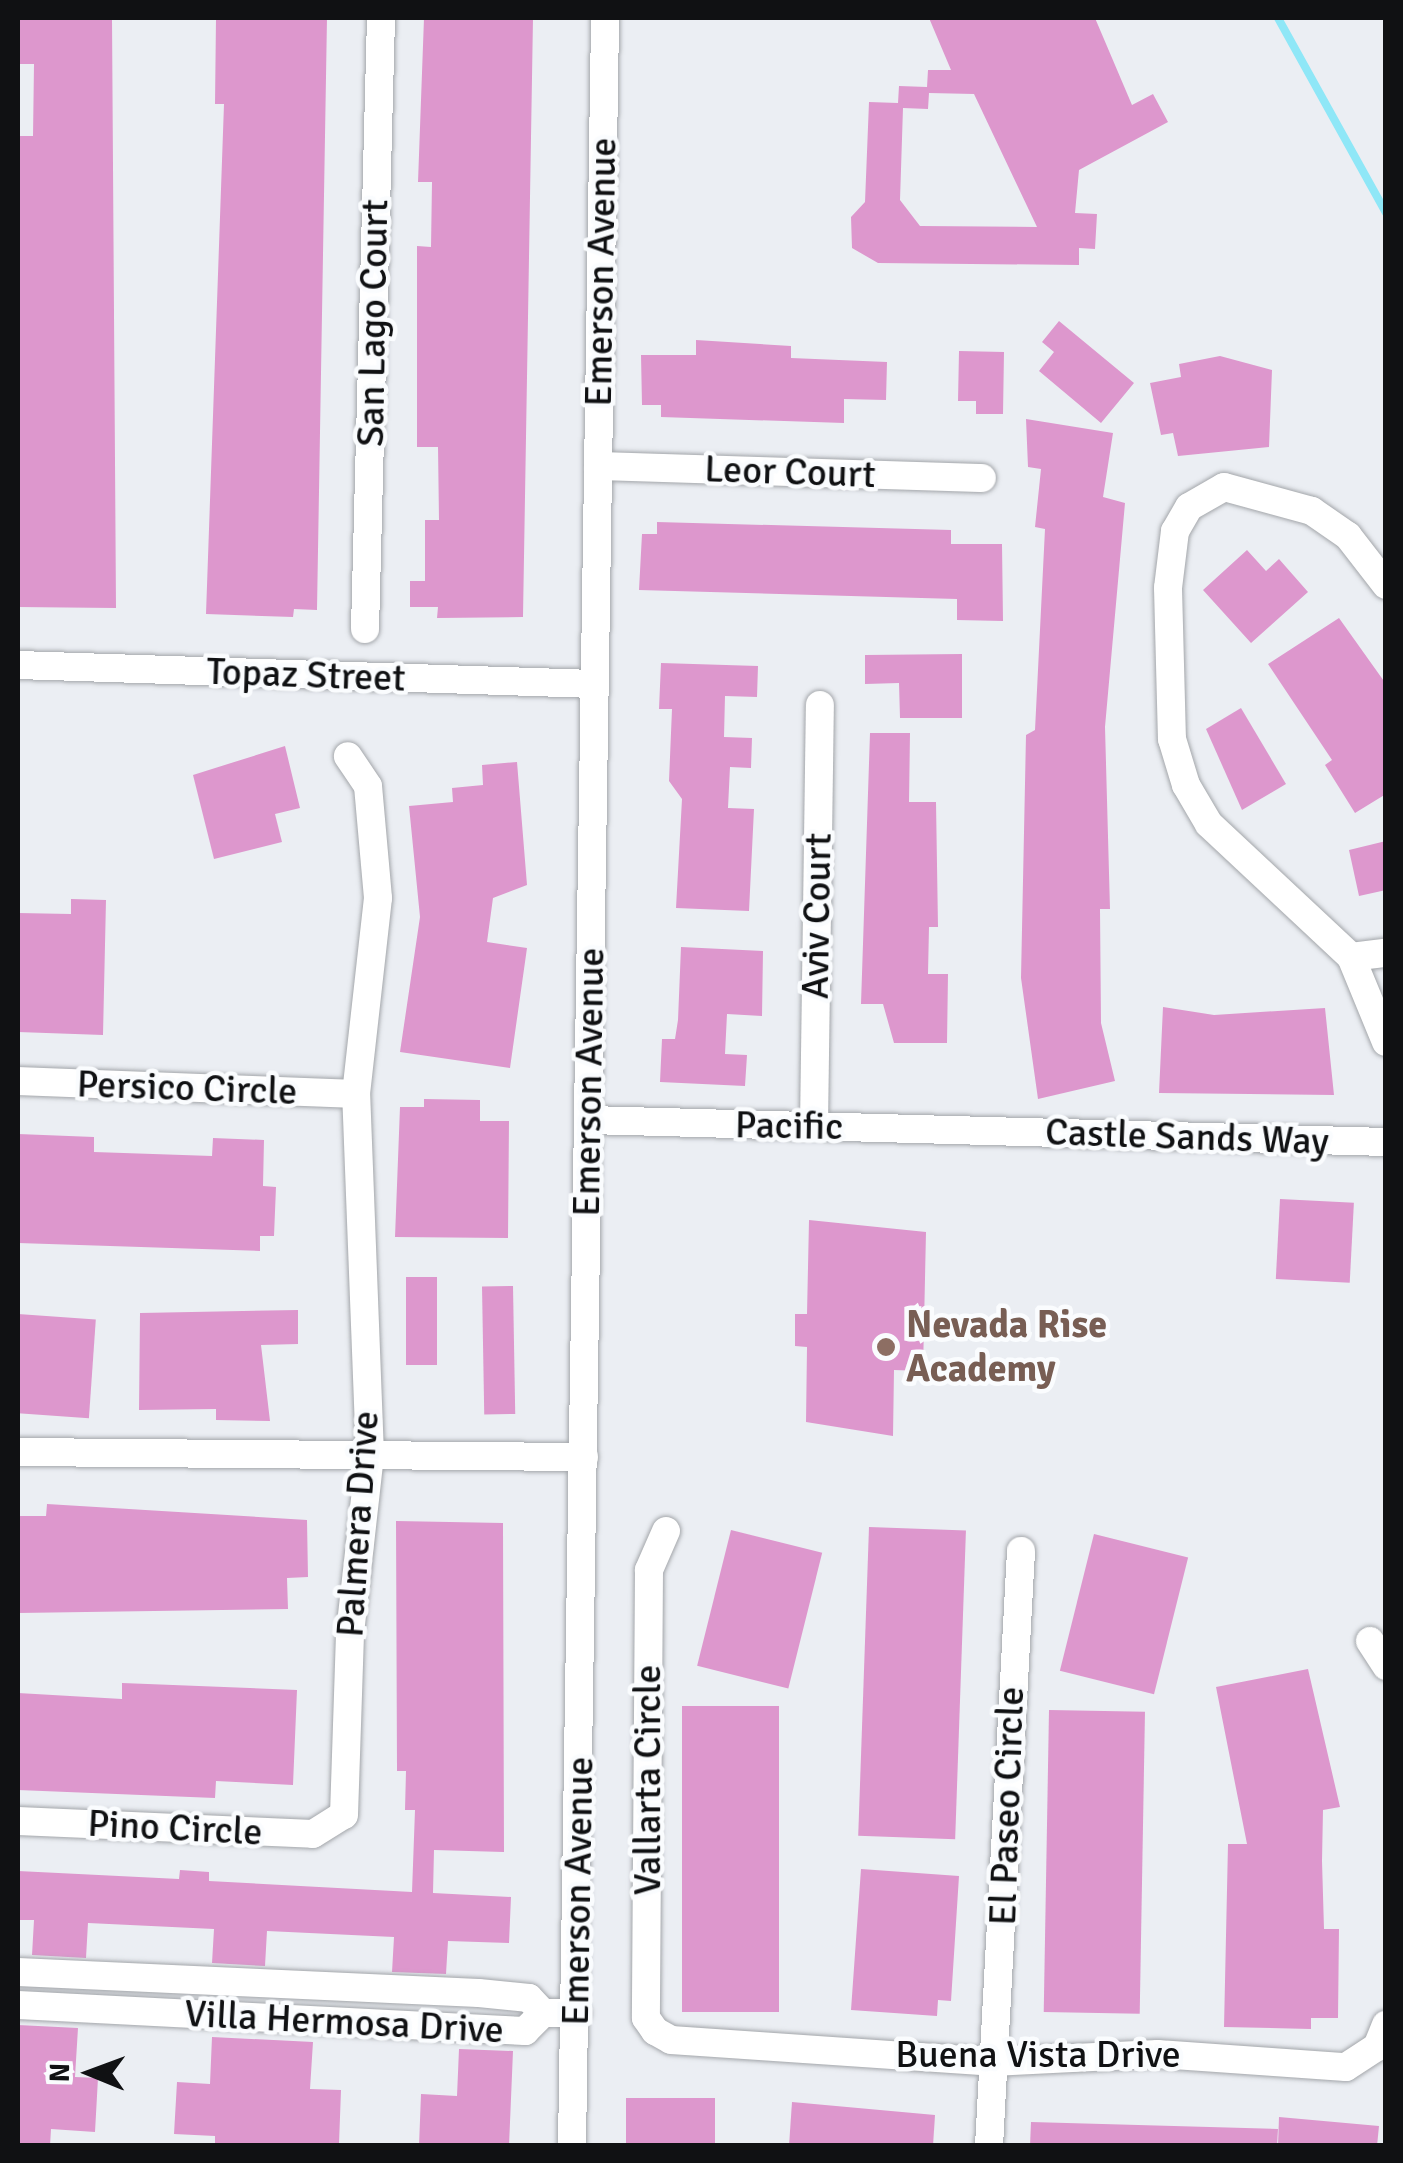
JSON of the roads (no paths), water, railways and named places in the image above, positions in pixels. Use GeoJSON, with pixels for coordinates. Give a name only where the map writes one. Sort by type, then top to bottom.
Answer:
{"type":"FeatureCollection","features":[{"type":"Feature","properties":{"kind":"street","name":"San Lago Court"},"geometry":{"type":"LineString","coordinates":[[366,630],[380,18]]}},
{"type":"Feature","properties":{"kind":"street","name":"Emerson Avenue"},"geometry":{"type":"LineString","coordinates":[[572,2146],[605,18]]}},
{"type":"Feature","properties":{"kind":"street","name":"Leor Court"},"geometry":{"type":"LineString","coordinates":[[598,466],[982,478]]}},
{"type":"Feature","properties":{"kind":"street"},"geometry":{"type":"LineString","coordinates":[[1386,585],[1348,536],[1252,488],[1224,487],[1189,508],[1175,531],[1172,739],[1186,786],[1209,824],[1351,958],[1386,1042]]}},
{"type":"Feature","properties":{"kind":"street","name":"Topaz Street"},"geometry":{"type":"LineString","coordinates":[[18,665],[596,684]]}},
{"type":"Feature","properties":{"kind":"street","name":"Aviv Court"},"geometry":{"type":"LineString","coordinates":[[814,1126],[820,705]]}},
{"type":"Feature","properties":{"kind":"street","name":"Palmera Drive"},"geometry":{"type":"LineString","coordinates":[[331,1828],[349,1784],[350,1634],[370,1455],[356,1094],[378,898],[368,786],[348,756]]}},
{"type":"Feature","properties":{"kind":"street"},"geometry":{"type":"LineString","coordinates":[[1351,958],[1386,953]]}},
{"type":"Feature","properties":{"kind":"street","name":"Persico Circle"},"geometry":{"type":"LineString","coordinates":[[18,1081],[356,1094]]}},
{"type":"Feature","properties":{"kind":"street","name":"Pacific"},"geometry":{"type":"LineString","coordinates":[[589,1120],[989,1131]]}},
{"type":"Feature","properties":{"kind":"street","name":"Castle Sands Way"},"geometry":{"type":"LineString","coordinates":[[989,1131],[1386,1142]]}},
{"type":"Feature","properties":{"kind":"street"},"geometry":{"type":"LineString","coordinates":[[18,1452],[584,1456]]}},
{"type":"Feature","properties":{"kind":"street","name":"Vallarta Circle"},"geometry":{"type":"LineString","coordinates":[[655,2030],[646,2018],[648,1570],[666,1532]]}},
{"type":"Feature","properties":{"kind":"street","name":"El Paseo Circle"},"geometry":{"type":"LineString","coordinates":[[988,2146],[1022,1551]]}},
{"type":"Feature","properties":{"kind":"street"},"geometry":{"type":"LineString","coordinates":[[1370,1641],[1386,1666]]}},
{"type":"Feature","properties":{"kind":"street","name":"Pino Circle"},"geometry":{"type":"LineString","coordinates":[[18,1821],[331,1828]]}},
{"type":"Feature","properties":{"kind":"street","name":"Villa Hermosa Drive"},"geometry":{"type":"LineString","coordinates":[[18,1972],[479,1993],[529,1998],[543,2013],[576,2014]]}},
{"type":"Feature","properties":{"kind":"street","name":"Villa Hermosa Drive"},"geometry":{"type":"LineString","coordinates":[[18,2005],[525,2031],[543,2013]]}},
{"type":"Feature","properties":{"kind":"street","name":"Buena Vista Drive"},"geometry":{"type":"LineString","coordinates":[[655,2030],[671,2040],[992,2062],[1158,2054],[1364,2061],[1386,2026]]}},
{"type":"Feature","properties":{"kind":"waterway"},"geometry":{"type":"LineString","coordinates":[[1278,18],[1386,213]]}},
{"type":"Feature","properties":{"kind":"place","name":"Nevada Rise Academy"},"geometry":{"type":"Point","coordinates":[886,1347]}}]}
